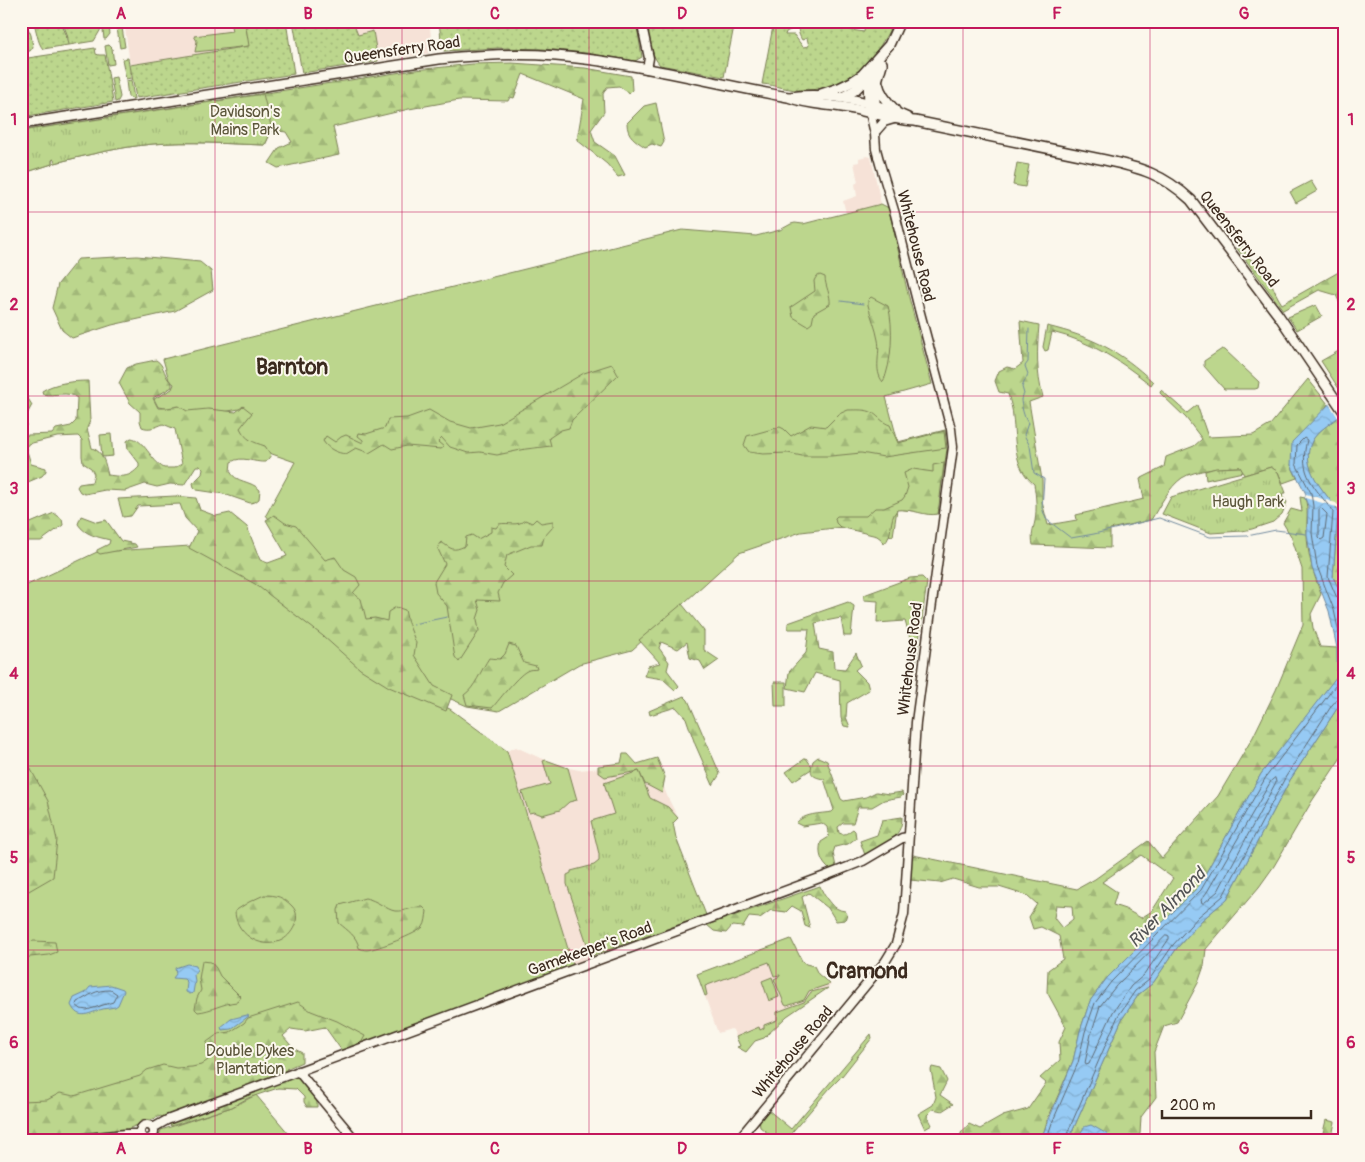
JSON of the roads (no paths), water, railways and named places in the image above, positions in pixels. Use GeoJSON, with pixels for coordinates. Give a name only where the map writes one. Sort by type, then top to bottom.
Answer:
{"type":"FeatureCollection","features":[{"type":"Feature","properties":{"kind":"main road"},"geometry":{"type":"LineString","coordinates":[[872,108],[882,63],[900,21]]}},
{"type":"Feature","properties":{"kind":"main road"},"geometry":{"type":"LineString","coordinates":[[853,81],[870,67],[889,45]]}},
{"type":"Feature","properties":{"kind":"main road","name":"Queensferry Road"},"geometry":{"type":"LineString","coordinates":[[21,124],[458,57],[504,55],[556,56],[647,69],[788,97],[803,103],[872,108]]}},
{"type":"Feature","properties":{"kind":"main road"},"geometry":{"type":"LineString","coordinates":[[823,105],[855,90],[882,63]]}},
{"type":"Feature","properties":{"kind":"main road"},"geometry":{"type":"LineString","coordinates":[[870,67],[868,78],[872,108]]}},
{"type":"Feature","properties":{"kind":"main road"},"geometry":{"type":"LineString","coordinates":[[878,76],[879,90],[896,116]]}},
{"type":"Feature","properties":{"kind":"main road"},"geometry":{"type":"LineString","coordinates":[[814,95],[834,90],[862,77],[868,78],[875,88]]}},
{"type":"Feature","properties":{"kind":"main road","name":"Queensferry Road"},"geometry":{"type":"LineString","coordinates":[[788,97],[814,95],[841,98],[915,122],[1128,165],[1148,171],[1172,183],[1192,200],[1200,210],[1279,316],[1344,412]]}},
{"type":"Feature","properties":{"kind":"street"},"geometry":{"type":"LineString","coordinates":[[641,21],[649,58],[653,66],[661,72]]}},
{"type":"Feature","properties":{"kind":"street"},"geometry":{"type":"LineString","coordinates":[[647,69],[649,58]]}},
{"type":"Feature","properties":{"kind":"street","name":"Whitehouse Road"},"geometry":{"type":"LineString","coordinates":[[737,1141],[891,954],[903,924],[918,704],[953,447],[951,429],[918,309],[895,214],[876,149],[876,132],[872,108]]}},
{"type":"Feature","properties":{"kind":"street"},"geometry":{"type":"LineString","coordinates":[[876,132],[887,120],[896,116]]}},
{"type":"Feature","properties":{"kind":"street","name":"Gamekeeper's Road"},"geometry":{"type":"LineString","coordinates":[[58,1141],[140,1134],[140,1130],[145,1125],[153,1128],[167,1120],[825,876],[863,861],[888,847],[908,841]]}},
{"type":"Feature","properties":{"kind":"street"},"geometry":{"type":"LineString","coordinates":[[298,1071],[356,1141]]}},
{"type":"Feature","properties":{"kind":"water"},"geometry":{"type":"Polygon","coordinates":[[[1344,389],[1344,413],[1322,429],[1312,441],[1309,460],[1311,469],[1320,487],[1338,510],[1333,577],[1344,600],[1344,698],[1290,780],[1227,899],[1202,920],[1177,948],[1153,983],[1139,994],[1122,1019],[1068,1141],[1040,1141],[1073,1061],[1090,1001],[1107,978],[1198,887],[1261,774],[1337,676],[1337,648],[1329,611],[1312,568],[1307,534],[1308,506],[1305,498],[1306,494],[1291,465],[1292,442],[1344,389]]]}},
{"type":"Feature","properties":{"kind":"water"},"geometry":{"type":"Polygon","coordinates":[[[187,964],[196,966],[197,970],[194,975],[193,993],[190,994],[186,992],[187,982],[184,979],[173,978],[176,974],[175,968],[187,964]]]}},
{"type":"Feature","properties":{"kind":"water"},"geometry":{"type":"Polygon","coordinates":[[[111,985],[124,991],[118,1005],[115,1007],[81,1015],[71,1005],[74,998],[85,993],[90,987],[111,985]]]}},
{"type":"Feature","properties":{"kind":"water"},"geometry":{"type":"Polygon","coordinates":[[[249,1016],[231,1029],[222,1030],[221,1027],[231,1019],[249,1016]]]}},
{"type":"Feature","properties":{"kind":"water"},"geometry":{"type":"Polygon","coordinates":[[[1091,1125],[1107,1134],[1109,1141],[1083,1141],[1078,1138],[1084,1127],[1091,1125]]]}},
{"type":"Feature","properties":{"kind":"waterway"},"geometry":{"type":"LineString","coordinates":[[841,301],[863,304]]}},
{"type":"Feature","properties":{"kind":"waterway"},"geometry":{"type":"LineString","coordinates":[[1029,329],[1028,362],[1025,366],[1028,374],[1022,387],[1024,394],[1021,399],[1028,423],[1024,435],[1030,446],[1034,473],[1044,479],[1042,508],[1046,519],[1071,538],[1159,518],[1210,537],[1247,536],[1276,530],[1306,534]]}},
{"type":"Feature","properties":{"kind":"waterway"},"geometry":{"type":"LineString","coordinates":[[413,624],[447,617]]}},
{"type":"Feature","properties":{"kind":"district","name":"Barnton"},"geometry":{"type":"Point","coordinates":[292,367]}},
{"type":"Feature","properties":{"kind":"district","name":"Cramond"},"geometry":{"type":"Point","coordinates":[867,971]}},
{"type":"Feature","properties":{"kind":"park label","name":"Davidson's Mains Park"},"geometry":{"type":"Point","coordinates":[245,121]}},
{"type":"Feature","properties":{"kind":"park label","name":"Haugh Park"},"geometry":{"type":"Point","coordinates":[1248,502]}},
{"type":"Feature","properties":{"kind":"park label","name":"Double Dykes Plantation"},"geometry":{"type":"Point","coordinates":[250,1060]}},
{"type":"Feature","properties":{"kind":"water label","name":"River Almond"},"geometry":{"type":"Point","coordinates":[1167,908]}}]}
